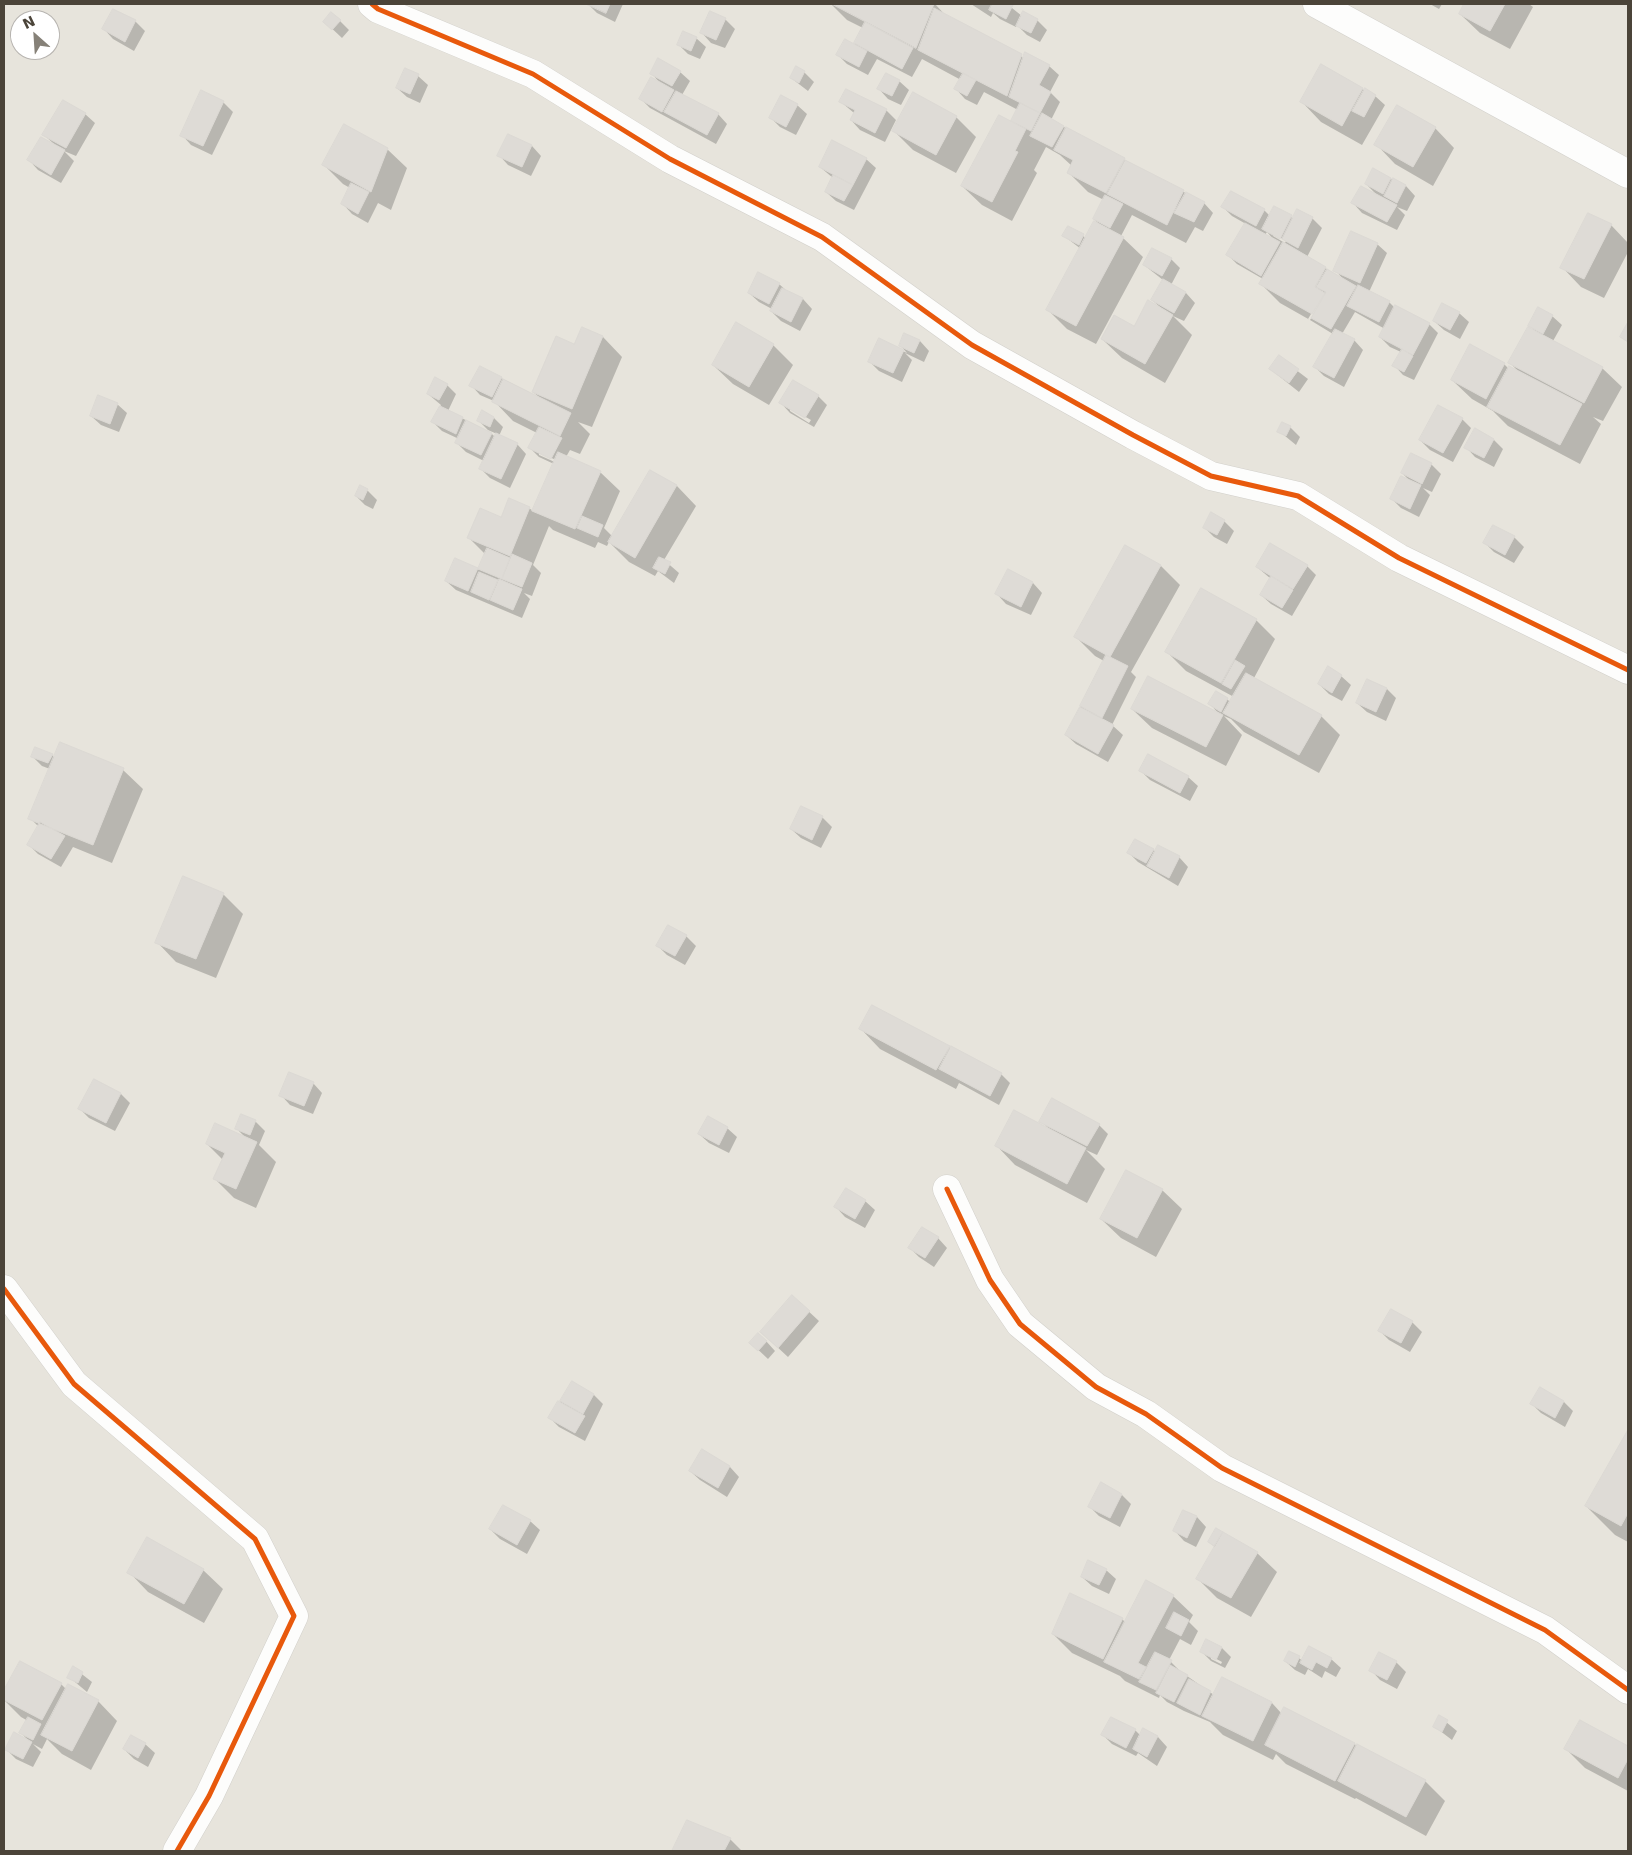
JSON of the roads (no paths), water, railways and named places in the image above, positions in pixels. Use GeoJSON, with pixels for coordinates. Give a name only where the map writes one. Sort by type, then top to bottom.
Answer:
{"type":"FeatureCollection","features":[{"type":"Feature","properties":{"kind":"street"},"geometry":{"type":"LineString","coordinates":[[372,4],[378,9],[533,74],[670,159],[822,238],[972,345],[1133,436],[1211,476],[1298,496],[1399,558],[1628,670]]}},
{"type":"Feature","properties":{"kind":"street"},"geometry":{"type":"LineString","coordinates":[[1317,4],[1628,174]]}},
{"type":"Feature","properties":{"kind":"street"},"geometry":{"type":"LineString","coordinates":[[946,1188],[990,1280],[1020,1324],[1096,1387],[1146,1414],[1222,1468],[1545,1630],[1628,1690]]}},
{"type":"Feature","properties":{"kind":"street"},"geometry":{"type":"LineString","coordinates":[[4,1289],[74,1384],[255,1538],[294,1616],[209,1796],[178,1851]]}}]}
